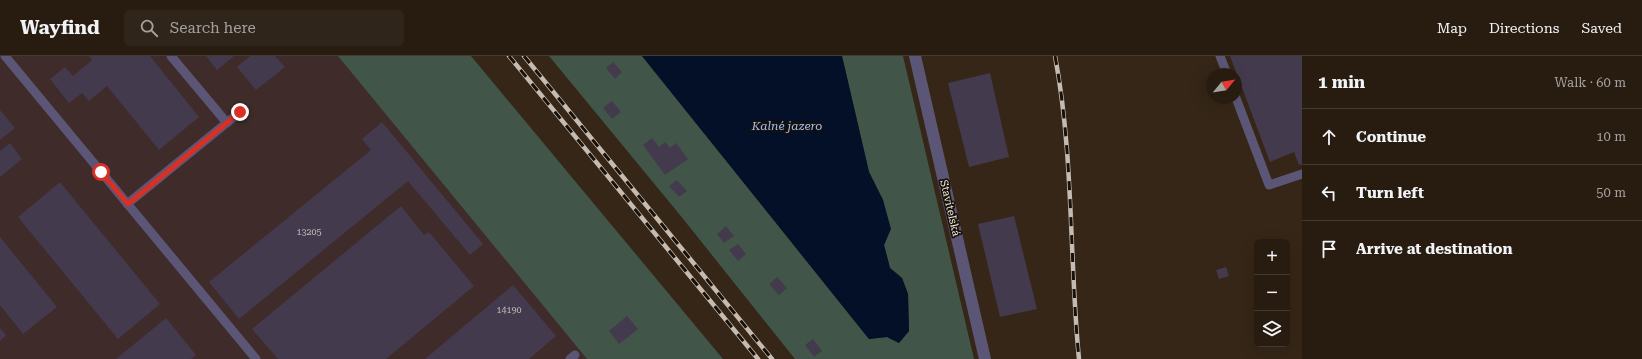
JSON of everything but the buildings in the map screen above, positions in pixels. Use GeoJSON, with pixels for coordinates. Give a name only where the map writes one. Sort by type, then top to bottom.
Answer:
{"type":"FeatureCollection","features":[{"type":"Feature","properties":{"kind":"street","name":"Staviteľská"},"geometry":{"type":"LineString","coordinates":[[915,56],[985,359]]}},
{"type":"Feature","properties":{"kind":"lane"},"geometry":{"type":"LineString","coordinates":[[5,56],[256,359]]}},
{"type":"Feature","properties":{"kind":"lane"},"geometry":{"type":"LineString","coordinates":[[171,56],[227,123]]}},
{"type":"Feature","properties":{"kind":"lane"},"geometry":{"type":"LineString","coordinates":[[1220,56],[1225,68]]}},
{"type":"Feature","properties":{"kind":"lane"},"geometry":{"type":"LineString","coordinates":[[1238,104],[1269,185],[1302,174]]}},
{"type":"Feature","properties":{"kind":"lane"},"geometry":{"type":"LineString","coordinates":[[128,204],[240,112]]}},
{"type":"Feature","properties":{"kind":"shaded area"},"geometry":{"type":"Polygon","coordinates":[[[0,56],[343,56],[590,359],[0,359],[0,56]]]}},
{"type":"Feature","properties":{"kind":"green space"},"geometry":{"type":"Polygon","coordinates":[[[338,56],[471,56],[723,359],[587,359],[338,56]]]}},
{"type":"Feature","properties":{"kind":"green space"},"geometry":{"type":"Polygon","coordinates":[[[549,56],[642,56],[869,339],[887,337],[899,343],[909,331],[908,294],[902,278],[890,268],[884,245],[890,229],[883,200],[869,172],[842,56],[903,56],[974,359],[795,359],[680,215],[549,56]]]}},
{"type":"Feature","properties":{"kind":"water","name":"Kalné jazero"},"geometry":{"type":"Polygon","coordinates":[[[642,56],[842,56],[869,172],[883,200],[891,229],[884,245],[890,268],[902,278],[908,294],[909,331],[899,343],[887,337],[869,339],[642,56]]]}},
{"type":"Feature","properties":{"kind":"railway"},"geometry":{"type":"LineString","coordinates":[[509,56],[758,359]]}},
{"type":"Feature","properties":{"kind":"railway"},"geometry":{"type":"LineString","coordinates":[[524,56],[772,359]]}},
{"type":"Feature","properties":{"kind":"railway"},"geometry":{"type":"LineString","coordinates":[[1055,56],[1065,131],[1079,359]]}},
{"type":"Feature","properties":{"kind":"route"},"geometry":{"type":"LineString","coordinates":[[101,172],[128,204],[240,112]]}}]}
